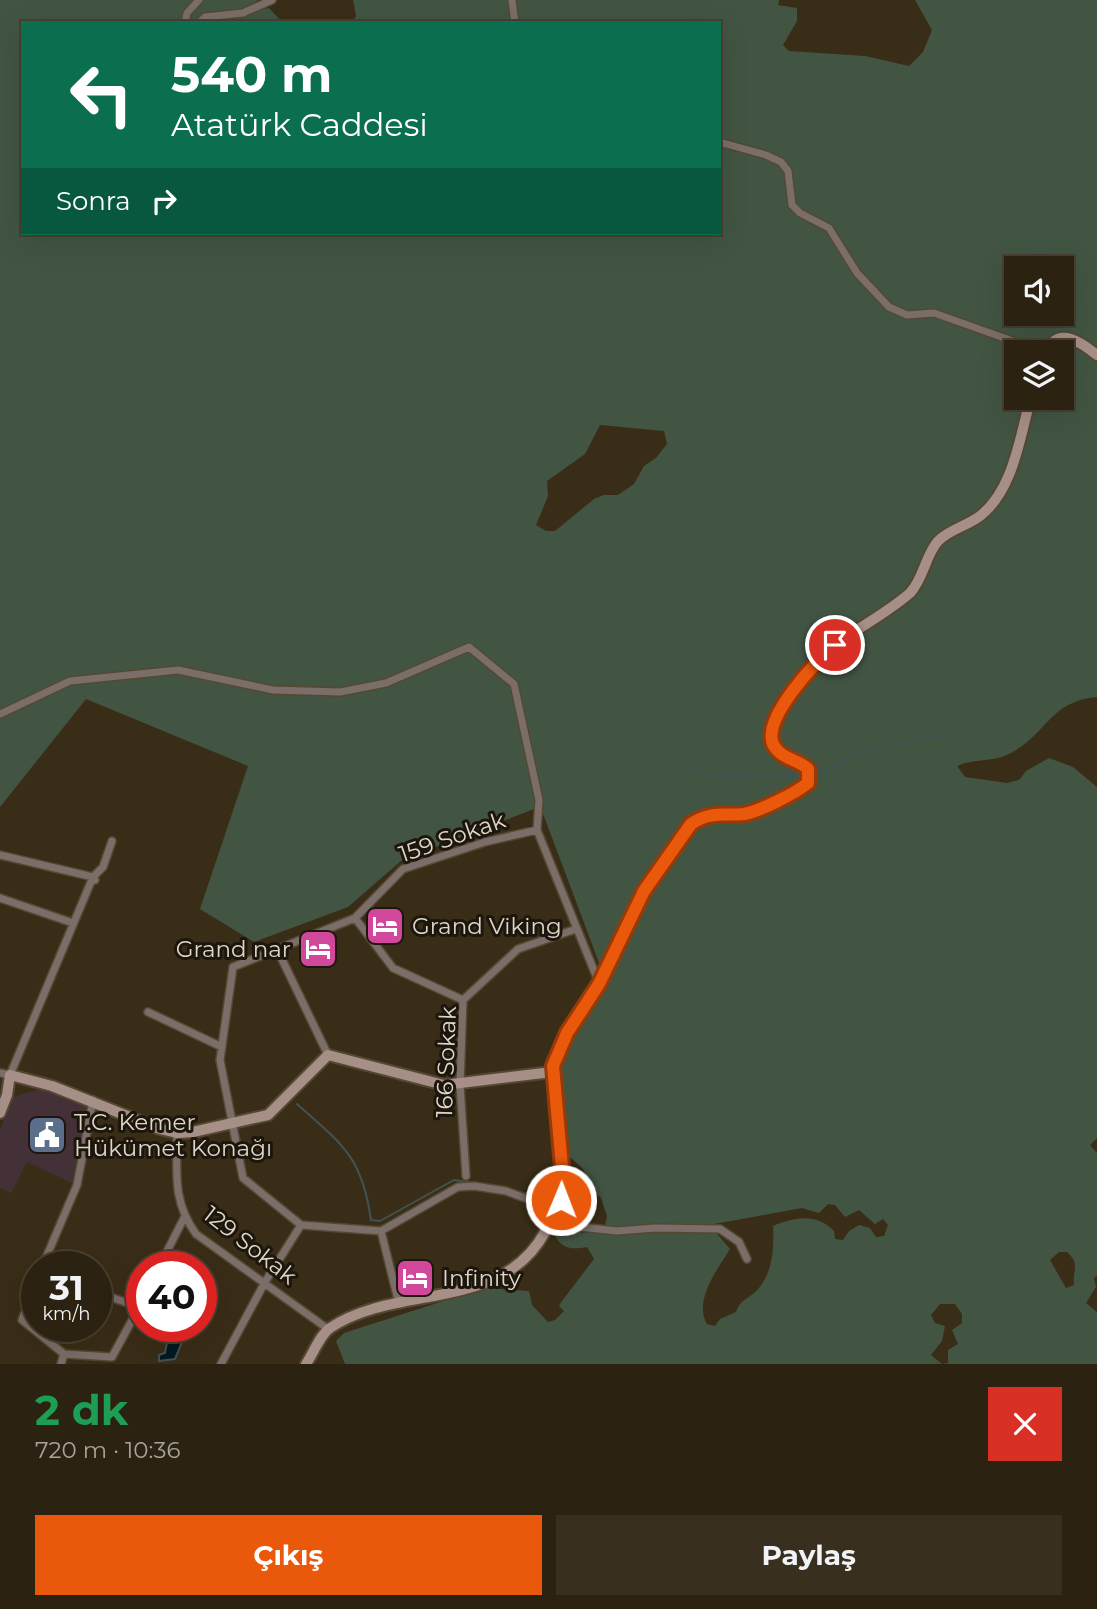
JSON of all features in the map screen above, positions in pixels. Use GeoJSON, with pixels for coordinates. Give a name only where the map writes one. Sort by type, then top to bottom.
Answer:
{"type":"FeatureCollection","features":[{"type":"Feature","properties":{"kind":"street"},"geometry":{"type":"LineString","coordinates":[[185,21],[187,13],[200,0]]}},
{"type":"Feature","properties":{"kind":"street"},"geometry":{"type":"LineString","coordinates":[[201,21],[205,18],[243,13],[272,0]]}},
{"type":"Feature","properties":{"kind":"street"},"geometry":{"type":"LineString","coordinates":[[512,0],[515,21]]}},
{"type":"Feature","properties":{"kind":"street"},"geometry":{"type":"LineString","coordinates":[[721,143],[781,162],[788,171],[792,205],[800,214],[829,228],[857,273],[889,307],[907,315],[934,313],[1010,340]]}},
{"type":"Feature","properties":{"kind":"street"},"geometry":{"type":"LineString","coordinates":[[1056,340],[1072,338],[1083,342],[1097,355]]}},
{"type":"Feature","properties":{"kind":"street"},"geometry":{"type":"LineString","coordinates":[[306,1364],[328,1329],[378,1308],[482,1284],[508,1275],[531,1252],[554,1216],[563,1187],[552,1072],[567,1033],[599,984],[644,891],[691,824],[699,818],[722,813],[745,814],[795,792],[808,783],[808,769],[781,754],[773,743],[774,725],[779,713],[816,661],[911,593],[920,583],[937,543],[980,516],[995,502],[1013,462],[1027,410]]}},
{"type":"Feature","properties":{"kind":"street"},"geometry":{"type":"LineString","coordinates":[[0,714],[70,681],[178,670],[273,690],[340,692],[386,683],[469,647],[514,684],[539,800],[537,830],[599,984]]}},
{"type":"Feature","properties":{"kind":"street","name":"159 Sokak"},"geometry":{"type":"LineString","coordinates":[[355,918],[403,869],[485,842],[537,830]]}},
{"type":"Feature","properties":{"kind":"street"},"geometry":{"type":"LineString","coordinates":[[0,1087],[94,879],[103,867],[112,841]]}},
{"type":"Feature","properties":{"kind":"street"},"geometry":{"type":"LineString","coordinates":[[0,855],[94,879]]}},
{"type":"Feature","properties":{"kind":"street"},"geometry":{"type":"LineString","coordinates":[[0,898],[74,923]]}},
{"type":"Feature","properties":{"kind":"street"},"geometry":{"type":"LineString","coordinates":[[463,1000],[393,968],[355,918],[233,967],[220,1060],[243,1178],[301,1225],[381,1231],[458,1186],[506,1191],[533,1201],[554,1216],[580,1227],[617,1231],[655,1228],[720,1229],[739,1242],[747,1259]]}},
{"type":"Feature","properties":{"kind":"street","name":"166 Sokak"},"geometry":{"type":"LineString","coordinates":[[466,1176],[460,1085],[463,1000],[518,949],[576,929]]}},
{"type":"Feature","properties":{"kind":"street"},"geometry":{"type":"LineString","coordinates":[[277,949],[328,1055],[427,1082],[460,1085],[552,1072]]}},
{"type":"Feature","properties":{"kind":"street"},"geometry":{"type":"LineString","coordinates":[[148,1012],[222,1047]]}},
{"type":"Feature","properties":{"kind":"street"},"geometry":{"type":"LineString","coordinates":[[5,1074],[93,1100],[177,1133],[233,1125],[268,1115],[328,1055]]}},
{"type":"Feature","properties":{"kind":"street"},"geometry":{"type":"LineString","coordinates":[[0,1114],[7,1096],[5,1074]]}},
{"type":"Feature","properties":{"kind":"street"},"geometry":{"type":"LineString","coordinates":[[49,1251],[77,1185],[93,1100]]}},
{"type":"Feature","properties":{"kind":"street","name":"129 Sokak"},"geometry":{"type":"LineString","coordinates":[[177,1133],[178,1201],[184,1218],[196,1234],[328,1329]]}},
{"type":"Feature","properties":{"kind":"street"},"geometry":{"type":"LineString","coordinates":[[167,1251],[184,1218]]}},
{"type":"Feature","properties":{"kind":"street"},"geometry":{"type":"LineString","coordinates":[[221,1364],[265,1282],[301,1225]]}},
{"type":"Feature","properties":{"kind":"street"},"geometry":{"type":"LineString","coordinates":[[381,1231],[399,1304]]}},
{"type":"Feature","properties":{"kind":"street"},"geometry":{"type":"LineString","coordinates":[[49,1342],[64,1354],[112,1357],[126,1330]]}},
{"type":"Feature","properties":{"kind":"street"},"geometry":{"type":"LineString","coordinates":[[61,1364],[64,1354]]}},
{"type":"Feature","properties":{"kind":"shaded area"},"geometry":{"type":"Polygon","coordinates":[[[43,1088],[87,1104],[72,1183],[27,1162],[11,1193],[0,1188],[0,1130],[13,1097],[43,1088]]]}},
{"type":"Feature","properties":{"kind":"green space"},"geometry":{"type":"Polygon","coordinates":[[[0,0],[258,0],[252,5],[257,10],[269,8],[281,21],[21,21],[21,235],[721,235],[721,21],[353,21],[356,16],[353,0],[779,0],[778,5],[797,8],[797,21],[783,45],[789,51],[865,56],[909,66],[923,52],[932,30],[915,0],[1097,0],[1097,697],[1068,705],[1032,738],[1009,754],[957,766],[965,777],[1007,783],[1019,780],[1026,771],[1049,758],[1073,767],[1097,787],[1097,1138],[1090,1145],[1097,1153],[1097,1276],[1094,1278],[1096,1287],[1086,1303],[1097,1312],[1097,1364],[942,1364],[345,1364],[336,1341],[344,1333],[484,1288],[529,1291],[532,1305],[548,1322],[555,1320],[564,1311],[559,1306],[594,1259],[587,1247],[572,1248],[563,1245],[554,1233],[557,1227],[564,1226],[583,1233],[604,1231],[607,1216],[601,1198],[590,1187],[583,1169],[570,1157],[559,1061],[571,1032],[607,984],[542,811],[534,809],[402,860],[348,907],[254,942],[200,909],[248,766],[86,699],[0,807],[0,0]],[[600,425],[585,454],[547,481],[548,496],[536,525],[546,531],[555,531],[594,499],[604,495],[618,495],[634,484],[644,466],[656,458],[667,444],[664,431],[600,425]],[[828,1204],[819,1213],[802,1208],[714,1224],[718,1235],[730,1249],[705,1295],[703,1315],[707,1324],[715,1326],[720,1319],[736,1312],[741,1303],[754,1293],[765,1279],[771,1262],[773,1226],[805,1218],[827,1225],[834,1231],[835,1239],[843,1240],[849,1231],[859,1225],[870,1228],[876,1237],[884,1236],[888,1225],[883,1219],[875,1224],[859,1210],[845,1217],[835,1205],[828,1204]],[[1059,1252],[1050,1260],[1066,1288],[1074,1285],[1075,1264],[1067,1252],[1059,1252]],[[940,1304],[931,1315],[935,1323],[945,1326],[942,1341],[931,1355],[942,1364],[948,1363],[948,1350],[958,1344],[952,1330],[962,1323],[962,1314],[955,1304],[940,1304]]]}},
{"type":"Feature","properties":{"kind":"water"},"geometry":{"type":"Polygon","coordinates":[[[167,1342],[182,1342],[175,1359],[159,1361],[159,1355],[165,1353],[167,1342]]]}},
{"type":"Feature","properties":{"kind":"waterway"},"geometry":{"type":"LineString","coordinates":[[818,772],[838,765],[859,751],[940,736]]}},
{"type":"Feature","properties":{"kind":"waterway"},"geometry":{"type":"LineString","coordinates":[[682,771],[723,776],[799,775]]}},
{"type":"Feature","properties":{"kind":"waterway"},"geometry":{"type":"LineString","coordinates":[[297,1104],[348,1153],[362,1180],[371,1220],[380,1221],[454,1180],[501,1187]]}},
{"type":"Feature","properties":{"kind":"waterway"},"geometry":{"type":"LineString","coordinates":[[506,1188],[534,1196],[551,1208]]}},
{"type":"Feature","properties":{"kind":"waterway"},"geometry":{"type":"LineString","coordinates":[[554,1224],[562,1234]]}},
{"type":"Feature","properties":{"kind":"place","name":"Grand Viking"},"geometry":{"type":"Point","coordinates":[385,926]}},
{"type":"Feature","properties":{"kind":"place","name":"Grand nar"},"geometry":{"type":"Point","coordinates":[318,949]}},
{"type":"Feature","properties":{"kind":"place","name":"T.C. Kemer Hükümet Konağı"},"geometry":{"type":"Point","coordinates":[47,1135]}},
{"type":"Feature","properties":{"kind":"place","name":"Infinity"},"geometry":{"type":"Point","coordinates":[415,1278]}},
{"type":"Feature","properties":{"kind":"route"},"geometry":{"type":"LineString","coordinates":[[561,1200],[562,1167],[552,1072],[567,1033],[599,984],[644,891],[691,824],[699,818],[722,813],[745,814],[795,792],[808,783],[808,769],[781,754],[773,743],[772,735],[779,713],[816,661],[835,645]]}}]}
